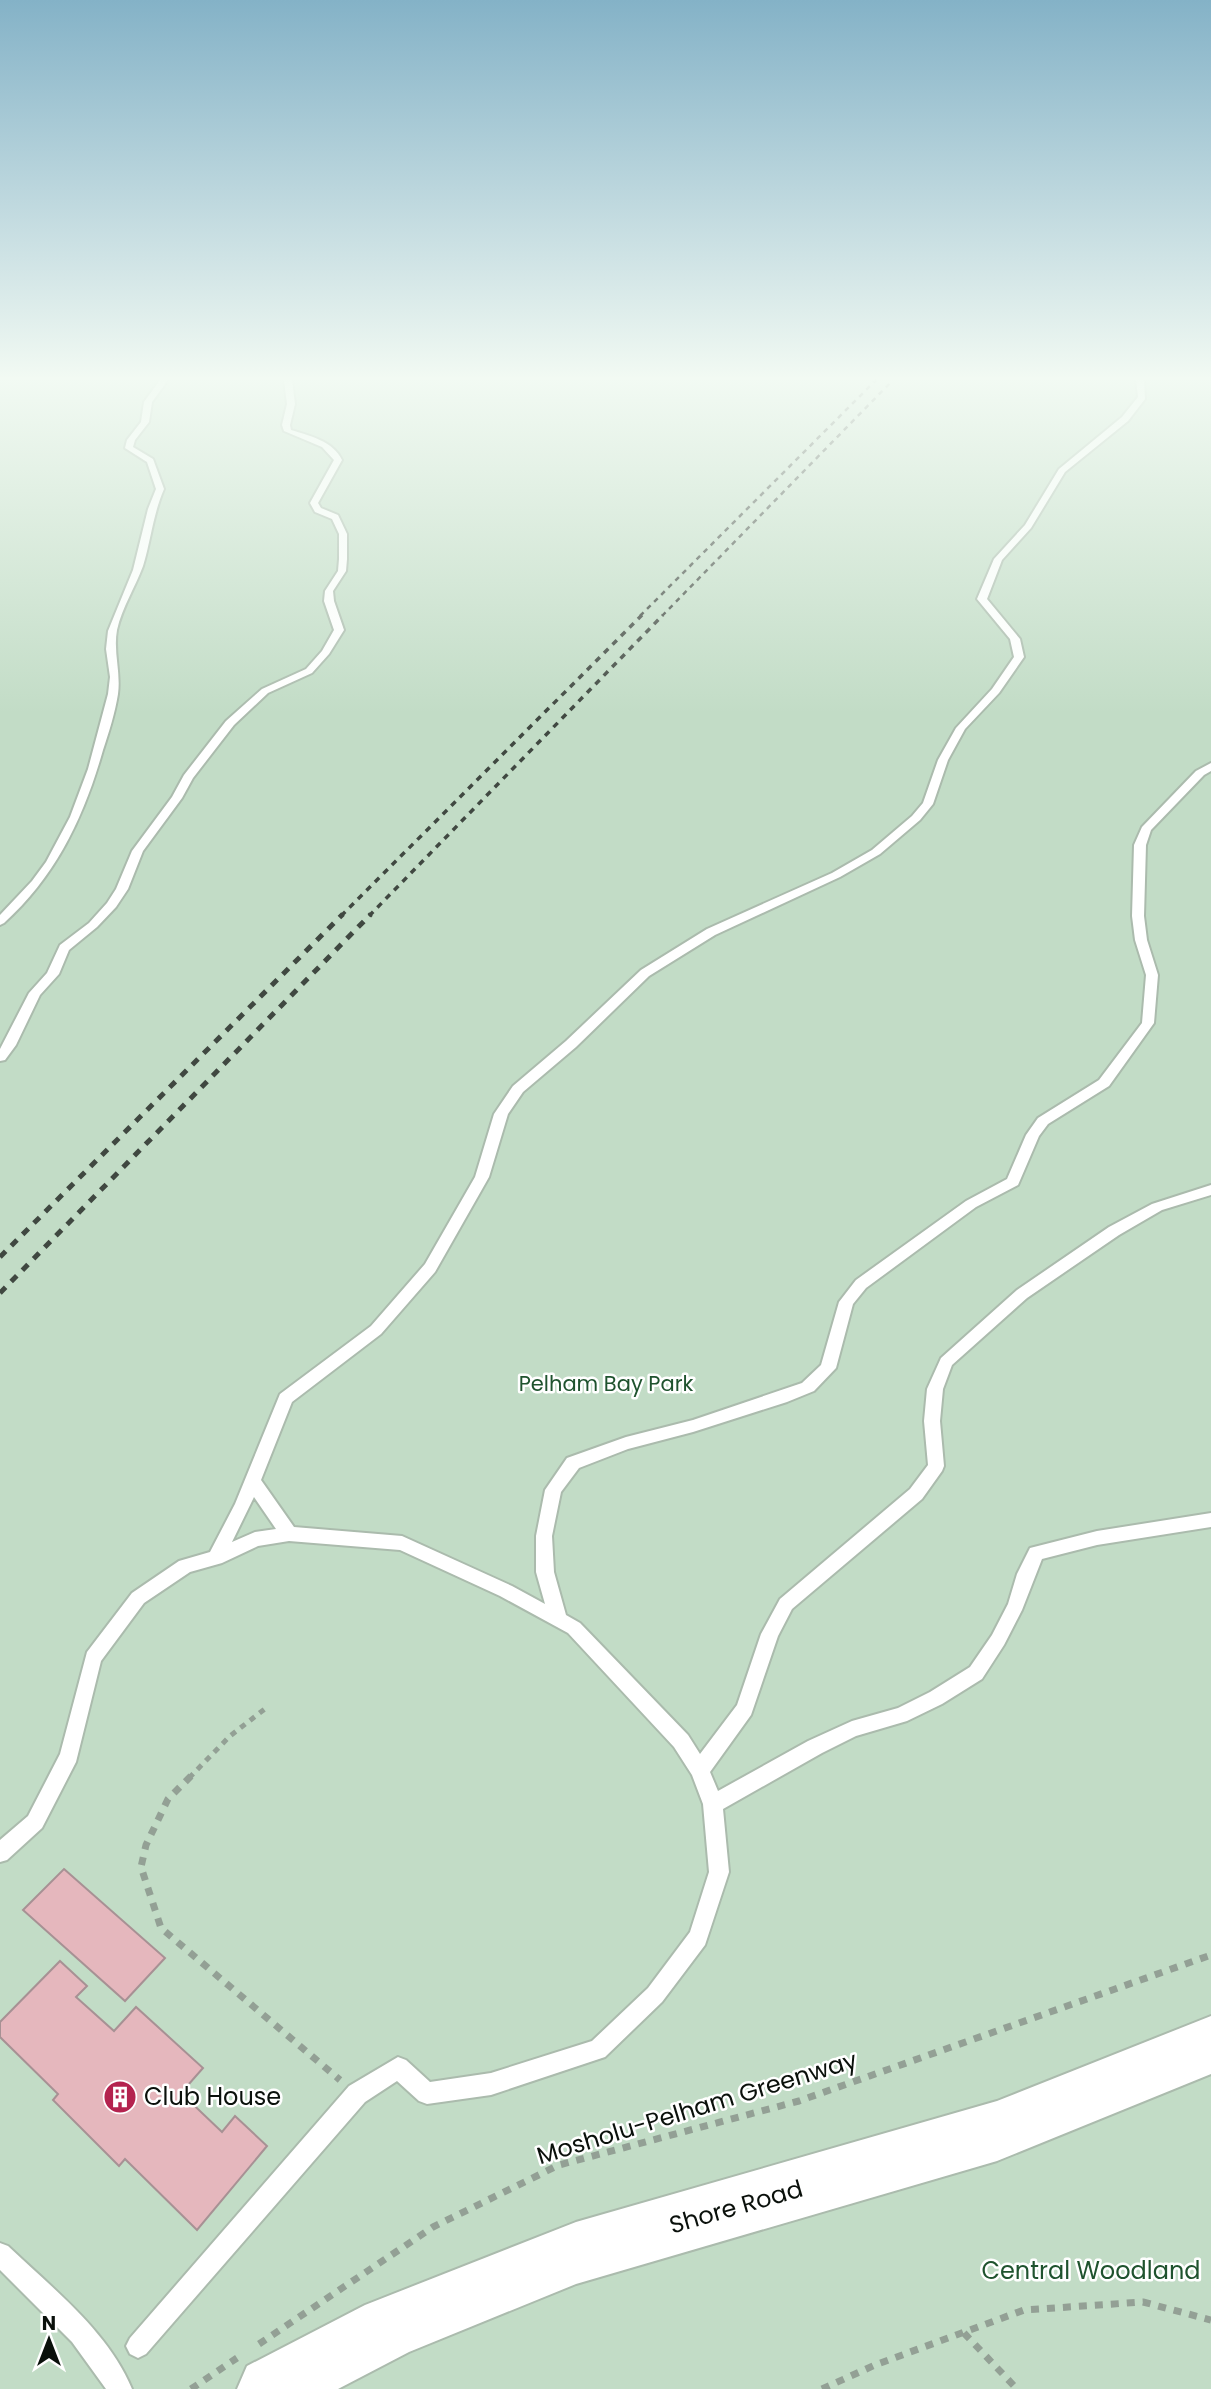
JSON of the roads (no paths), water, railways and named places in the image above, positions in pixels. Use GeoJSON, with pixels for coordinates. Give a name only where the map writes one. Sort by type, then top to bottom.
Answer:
{"type":"FeatureCollection","features":[{"type":"Feature","properties":{"kind":"main road","name":"Shore Road"},"geometry":{"type":"LineString","coordinates":[[270,2389],[388,2329],[576,2253],[997,2131],[1211,2045]]}},
{"type":"Feature","properties":{"kind":"lane"},"geometry":{"type":"LineString","coordinates":[[0,921],[51,864],[74,822],[109,715],[115,676],[110,641],[121,604],[137,570],[152,505],[159,491]]}},
{"type":"Feature","properties":{"kind":"lane"},"geometry":{"type":"LineString","coordinates":[[0,1057],[14,1037],[35,993],[53,974],[64,948],[112,905],[138,851],[177,798],[188,777],[230,723],[265,691],[309,671],[326,652],[338,630],[329,601],[330,591],[342,571],[343,534],[335,517],[318,510],[314,503],[320,491]]}},
{"type":"Feature","properties":{"kind":"lane"},"geometry":{"type":"LineString","coordinates":[[216,1558],[252,1481],[286,1398],[376,1331],[430,1268],[482,1177],[501,1114],[518,1089],[571,1044],[645,973],[711,932],[794,896],[876,852],[916,818],[928,804],[943,760],[961,728],[996,691],[1019,657],[1015,639],[982,599],[998,559],[1028,526],[1049,491]]}},
{"type":"Feature","properties":{"kind":"lane"},"geometry":{"type":"LineString","coordinates":[[559,1620],[545,1572],[544,1536],[552,1490],[573,1463],[626,1443],[693,1426],[808,1387],[828,1368],[846,1302],[861,1284],[971,1203],[1013,1182],[1032,1135],[1043,1121],[1104,1083],[1148,1023],[1152,975],[1141,940],[1138,916],[1140,845],[1146,829],[1200,773],[1211,766]]}},
{"type":"Feature","properties":{"kind":"lane"},"geometry":{"type":"LineString","coordinates":[[700,1770],[745,1709],[771,1634],[786,1604],[916,1494],[936,1466],[932,1421],[935,1389],[946,1362],[1022,1294],[1114,1231],[1157,1206],[1211,1189]]}},
{"type":"Feature","properties":{"kind":"lane"},"geometry":{"type":"LineString","coordinates":[[252,1481],[289,1534]]}},
{"type":"Feature","properties":{"kind":"lane"},"geometry":{"type":"LineString","coordinates":[[713,1804],[815,1747],[852,1729],[901,1714],[936,1698],[976,1673],[998,1640],[1016,1605],[1026,1574],[1037,1553],[1097,1538],[1211,1520]]}},
{"type":"Feature","properties":{"kind":"lane"},"geometry":{"type":"LineString","coordinates":[[0,1853],[35,1822],[69,1756],[93,1658],[138,1598],[185,1566],[216,1558],[255,1539],[289,1534],[402,1543],[506,1591],[574,1628],[681,1741],[700,1770],[713,1804],[719,1872],[698,1938],[654,1994],[598,2050],[491,2084],[427,2093],[398,2068],[357,2094],[138,2346]]}},
{"type":"Feature","properties":{"kind":"lane"},"geometry":{"type":"LineString","coordinates":[[0,2254],[72,2321],[97,2352],[120,2389]]}},
{"type":"Feature","properties":{"kind":"railway"},"geometry":{"type":"LineString","coordinates":[[640,616],[765,491]]}},
{"type":"Feature","properties":{"kind":"railway"},"geometry":{"type":"LineString","coordinates":[[662,616],[784,491]]}},
{"type":"Feature","properties":{"kind":"railway"},"geometry":{"type":"LineString","coordinates":[[0,1257],[642,615]]}},
{"type":"Feature","properties":{"kind":"railway"},"geometry":{"type":"LineString","coordinates":[[369,916],[663,615]]}},
{"type":"Feature","properties":{"kind":"railway"},"geometry":{"type":"LineString","coordinates":[[0,1293],[371,914]]}},
{"type":"Feature","properties":{"kind":"place","name":"Club House"},"geometry":{"type":"Point","coordinates":[120,2097]}},
{"type":"Feature","properties":{"kind":"park label","name":"Pelham Bay Park"},"geometry":{"type":"Point","coordinates":[606,1384]}},
{"type":"Feature","properties":{"kind":"park label","name":"Central Woodland"},"geometry":{"type":"Point","coordinates":[1091,2271]}}]}
